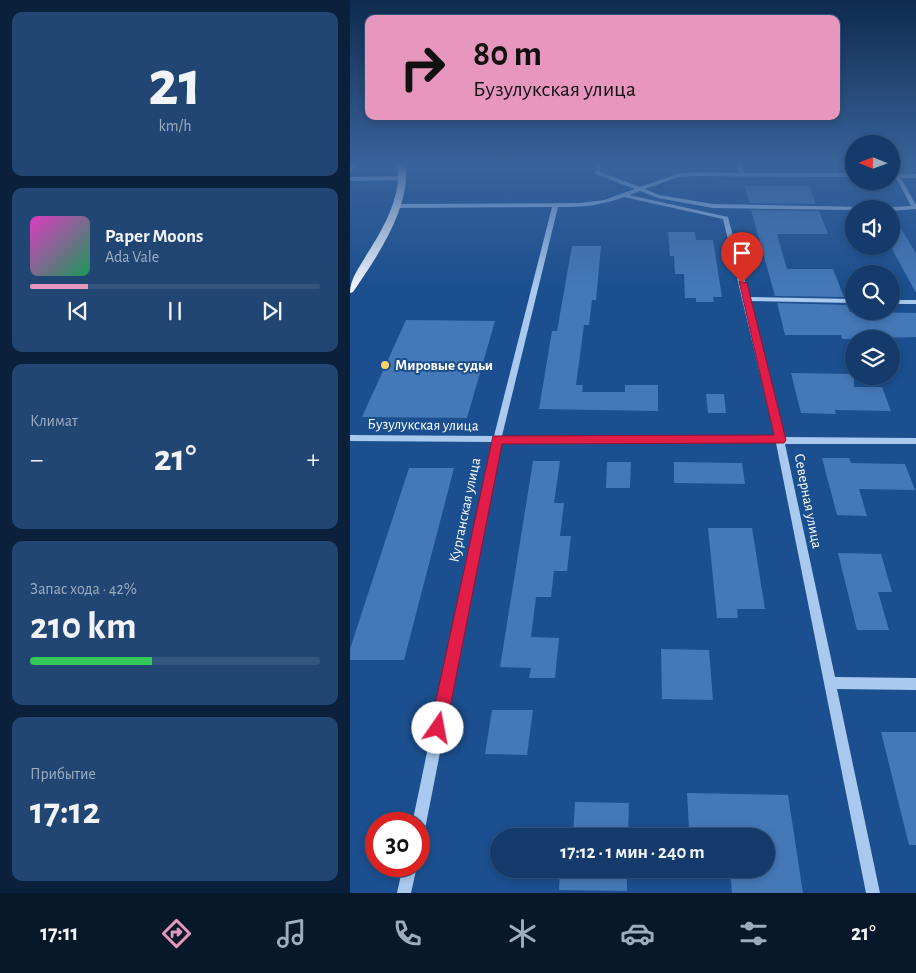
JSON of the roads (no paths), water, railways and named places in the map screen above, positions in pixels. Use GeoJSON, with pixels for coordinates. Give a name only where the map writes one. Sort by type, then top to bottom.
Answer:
{"type":"FeatureCollection","features":[{"type":"Feature","properties":{"kind":"main road"},"geometry":{"type":"LineString","coordinates":[[350,290],[384,233],[396,206]]}},
{"type":"Feature","properties":{"kind":"street"},"geometry":{"type":"LineString","coordinates":[[396,206],[572,205]]}},
{"type":"Feature","properties":{"kind":"street","name":"Северная улица"},"geometry":{"type":"LineString","coordinates":[[665,205],[726,218],[780,440],[873,893]]}},
{"type":"Feature","properties":{"kind":"street"},"geometry":{"type":"LineString","coordinates":[[707,205],[845,209]]}},
{"type":"Feature","properties":{"kind":"street","name":"Курганская улица"},"geometry":{"type":"LineString","coordinates":[[421,812],[497,439],[555,206]]}},
{"type":"Feature","properties":{"kind":"street"},"geometry":{"type":"LineString","coordinates":[[900,209],[916,208]]}},
{"type":"Feature","properties":{"kind":"street"},"geometry":{"type":"LineString","coordinates":[[746,299],[845,301]]}},
{"type":"Feature","properties":{"kind":"street"},"geometry":{"type":"LineString","coordinates":[[900,302],[916,302]]}},
{"type":"Feature","properties":{"kind":"street","name":"Бузулукская улица"},"geometry":{"type":"LineString","coordinates":[[350,438],[916,441]]}},
{"type":"Feature","properties":{"kind":"street"},"geometry":{"type":"LineString","coordinates":[[829,683],[916,684]]}},
{"type":"Feature","properties":{"kind":"street"},"geometry":{"type":"LineString","coordinates":[[404,893],[408,877]]}},
{"type":"Feature","properties":{"kind":"place","name":"Мировые судьи"},"geometry":{"type":"Point","coordinates":[385,365]}}]}
